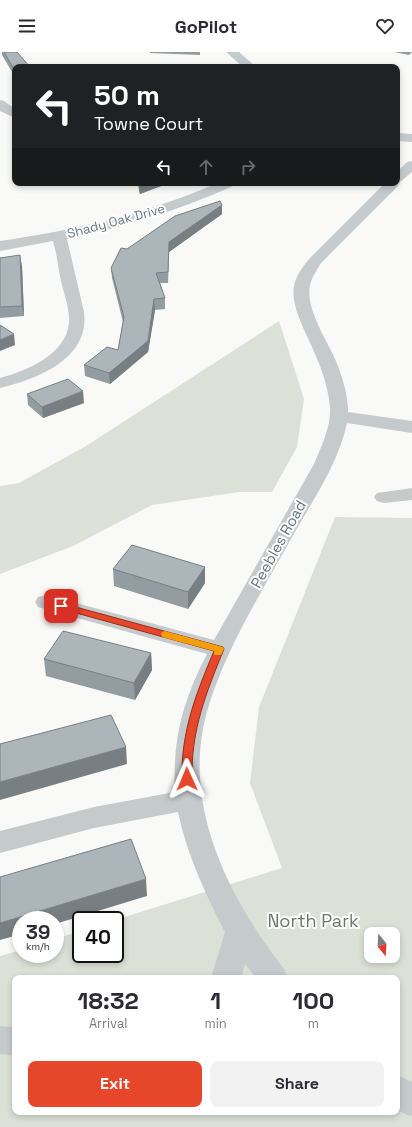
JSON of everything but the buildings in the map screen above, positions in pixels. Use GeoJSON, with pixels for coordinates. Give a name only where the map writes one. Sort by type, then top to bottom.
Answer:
{"type":"FeatureCollection","features":[{"type":"Feature","properties":{"kind":"street"},"geometry":{"type":"LineString","coordinates":[[232,52],[246,64]]}},
{"type":"Feature","properties":{"kind":"street"},"geometry":{"type":"LineString","coordinates":[[0,104],[12,112]]}},
{"type":"Feature","properties":{"kind":"street"},"geometry":{"type":"LineString","coordinates":[[400,137],[412,138]]}},
{"type":"Feature","properties":{"kind":"street"},"geometry":{"type":"LineString","coordinates":[[400,176],[412,165]]}},
{"type":"Feature","properties":{"kind":"street","name":"Shady Oak Drive"},"geometry":{"type":"LineString","coordinates":[[0,246],[60,236],[133,218],[189,200],[221,186]]}},
{"type":"Feature","properties":{"kind":"street","name":"Peebles Road"},"geometry":{"type":"LineString","coordinates":[[271,975],[240,931],[222,898],[197,838],[189,800],[187,759],[189,736],[204,685],[219,649],[324,464],[334,438],[339,416],[333,380],[303,306],[302,286],[309,269],[316,260],[390,186]]}},
{"type":"Feature","properties":{"kind":"street"},"geometry":{"type":"LineString","coordinates":[[0,383],[19,378],[48,364],[66,349],[76,332],[76,316],[60,236]]}},
{"type":"Feature","properties":{"kind":"street"},"geometry":{"type":"LineString","coordinates":[[339,416],[412,427]]}},
{"type":"Feature","properties":{"kind":"street"},"geometry":{"type":"LineString","coordinates":[[384,496],[412,494]]}},
{"type":"Feature","properties":{"kind":"street"},"geometry":{"type":"LineString","coordinates":[[46,602],[219,649]]}},
{"type":"Feature","properties":{"kind":"street"},"geometry":{"type":"LineString","coordinates":[[0,842],[96,816],[144,806],[189,800]]}},
{"type":"Feature","properties":{"kind":"street"},"geometry":{"type":"LineString","coordinates":[[227,975],[240,931]]}},
{"type":"Feature","properties":{"kind":"street"},"geometry":{"type":"LineString","coordinates":[[0,1040],[12,1041]]}},
{"type":"Feature","properties":{"kind":"green space"},"geometry":{"type":"Polygon","coordinates":[[[279,321],[304,399],[297,447],[272,492],[239,492],[152,505],[73,546],[0,574],[0,486],[19,483],[86,446],[279,321]]]}},
{"type":"Feature","properties":{"kind":"green space","name":"North Park"},"geometry":{"type":"Polygon","coordinates":[[[335,517],[412,518],[412,1127],[0,1127],[0,956],[12,953],[12,963],[64,963],[64,936],[72,934],[72,963],[124,963],[124,917],[282,868],[250,783],[259,707],[335,517]]]}},
{"type":"Feature","properties":{"kind":"slow traffic"},"geometry":{"type":"LineString","coordinates":[[165,634],[219,649],[218,653]]}},
{"type":"Feature","properties":{"kind":"route"},"geometry":{"type":"LineString","coordinates":[[61,606],[219,649],[204,685],[194,715],[189,736],[187,779]]}}]}
